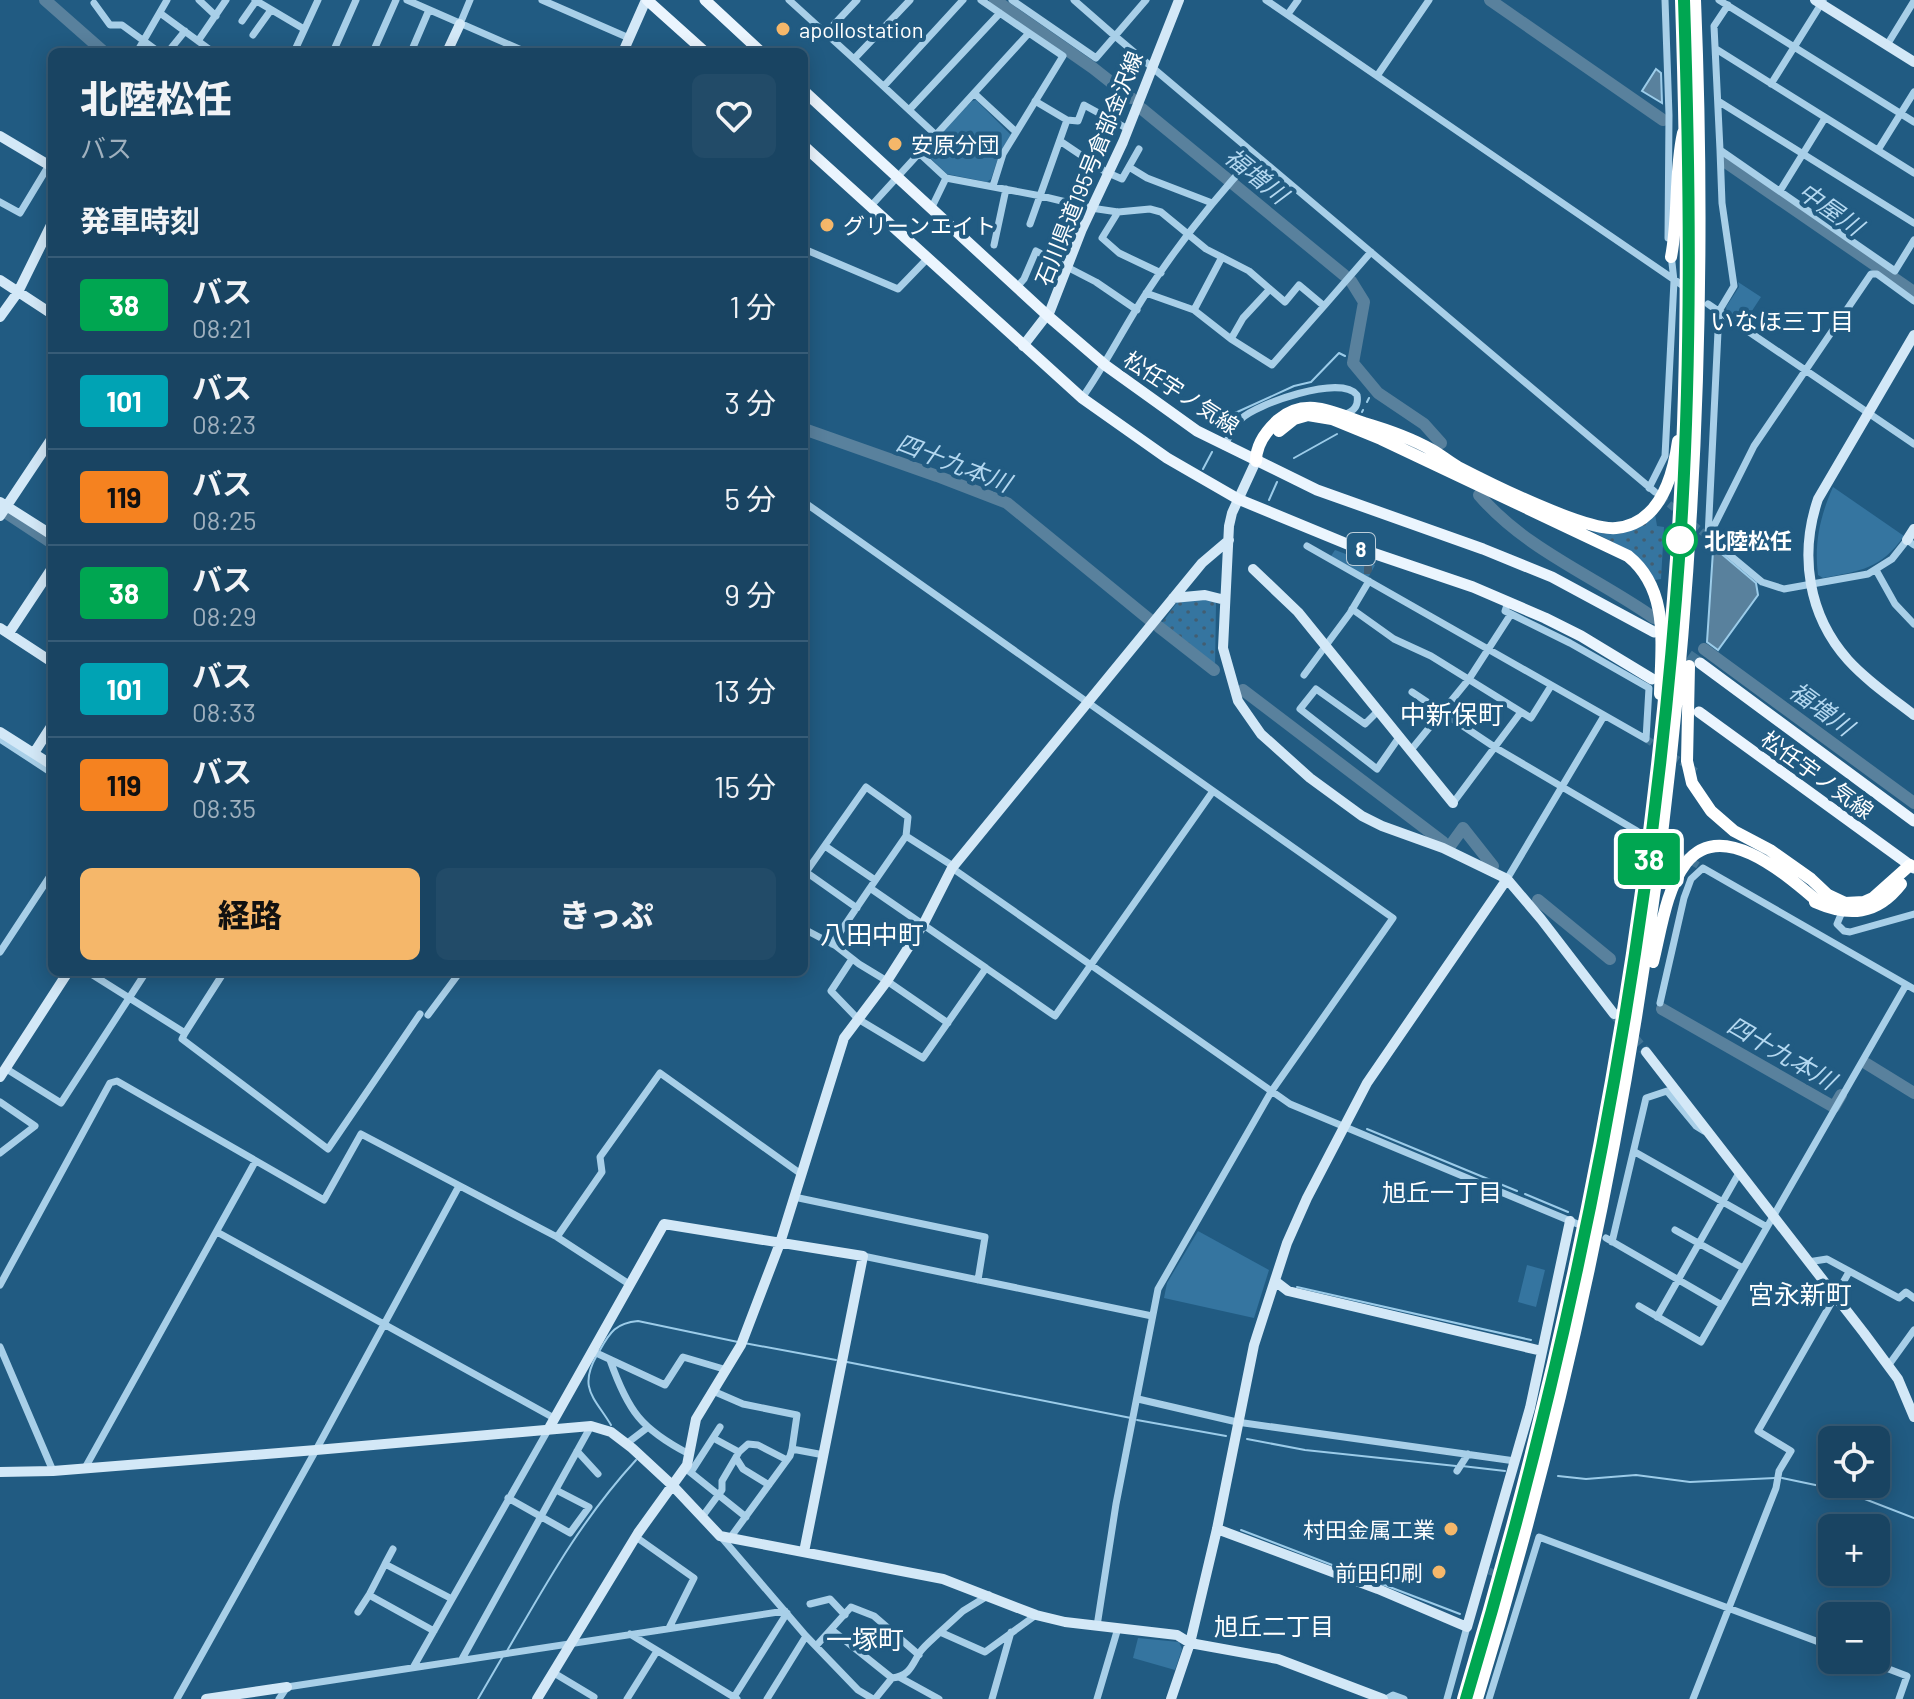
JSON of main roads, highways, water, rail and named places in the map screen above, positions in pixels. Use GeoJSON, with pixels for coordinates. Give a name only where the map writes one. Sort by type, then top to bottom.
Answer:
{"type":"FeatureCollection","features":[{"type":"Feature","properties":{"kind":"highway"},"geometry":{"type":"LineString","coordinates":[[1466,1699],[1518,1519],[1575,1285],[1617,1078],[1655,813],[1680,542],[1690,250],[1684,0]]}},
{"type":"Feature","properties":{"kind":"highway"},"geometry":{"type":"LineString","coordinates":[[1625,1094],[1666,820],[1689,567],[1701,250],[1695,0]]}},
{"type":"Feature","properties":{"kind":"highway"},"geometry":{"type":"LineString","coordinates":[[1671,257],[1678,153],[1688,108]]}},
{"type":"Feature","properties":{"kind":"highway"},"geometry":{"type":"LineString","coordinates":[[1453,470],[1590,525],[1614,529],[1636,523],[1645,516],[1665,492],[1676,452],[1690,250]]}},
{"type":"Feature","properties":{"kind":"highway"},"geometry":{"type":"LineString","coordinates":[[1256,461],[1256,450],[1265,435],[1281,417],[1290,412],[1308,407],[1344,415],[1361,427]]}},
{"type":"Feature","properties":{"kind":"highway"},"geometry":{"type":"LineString","coordinates":[[1256,461],[1280,429],[1301,417],[1324,416],[1361,427],[1453,470],[1617,549],[1638,564],[1651,582],[1658,601],[1661,630],[1655,813]]}},
{"type":"Feature","properties":{"kind":"highway"},"geometry":{"type":"LineString","coordinates":[[1689,567],[1689,772],[1697,793],[1748,846],[1758,864],[1801,896],[1845,903],[1864,902],[1881,893],[1913,864]]}},
{"type":"Feature","properties":{"kind":"highway"},"geometry":{"type":"LineString","coordinates":[[1477,1699],[1518,1563],[1554,1423],[1600,1222],[1654,961],[1677,879],[1692,856],[1708,847],[1748,846],[1770,850],[1811,879],[1825,900],[1842,912],[1862,912],[1879,905],[1903,881],[1913,864]]}},
{"type":"Feature","properties":{"kind":"main road"},"geometry":{"type":"LineString","coordinates":[[646,0],[700,48]]}},
{"type":"Feature","properties":{"kind":"main road"},"geometry":{"type":"LineString","coordinates":[[705,0],[757,48]]}},
{"type":"Feature","properties":{"kind":"main road","name":"松任宇ノ気線"},"geometry":{"type":"LineString","coordinates":[[808,95],[1048,316],[1105,365],[1166,411],[1224,446],[1256,461],[1342,499],[1521,564],[1584,592],[1654,632]]}},
{"type":"Feature","properties":{"kind":"main road","name":"8"},"geometry":{"type":"LineString","coordinates":[[808,150],[1082,398],[1155,450],[1238,499],[1581,636],[1652,679]]}},
{"type":"Feature","properties":{"kind":"main road","name":"松任宇ノ気線"},"geometry":{"type":"LineString","coordinates":[[1700,663],[1914,821]]}},
{"type":"Feature","properties":{"kind":"main road","name":"松任宇ノ気線"},"geometry":{"type":"LineString","coordinates":[[1699,712],[1913,864]]}},
{"type":"Feature","properties":{"kind":"waterway","name":"四十九本川"},"geometry":{"type":"LineString","coordinates":[[45,0],[99,48]]}},
{"type":"Feature","properties":{"kind":"waterway","name":"福増川"},"geometry":{"type":"LineString","coordinates":[[995,0],[1131,98]]}},
{"type":"Feature","properties":{"kind":"waterway","name":"中屋川"},"geometry":{"type":"LineString","coordinates":[[1490,0],[1663,120]]}},
{"type":"Feature","properties":{"kind":"waterway","name":"福増川"},"geometry":{"type":"LineString","coordinates":[[1142,109],[1344,275]]}},
{"type":"Feature","properties":{"kind":"waterway","name":"中屋川"},"geometry":{"type":"LineString","coordinates":[[1724,161],[1914,292]]}},
{"type":"Feature","properties":{"kind":"waterway","name":"福増川"},"geometry":{"type":"LineString","coordinates":[[1351,281],[1364,302],[1353,363],[1378,393],[1424,424],[1441,443]]}},
{"type":"Feature","properties":{"kind":"waterway"},"geometry":{"type":"LineString","coordinates":[[1224,432],[1235,413],[1294,386],[1311,382],[1339,353],[1345,356]]}},
{"type":"Feature","properties":{"kind":"waterway","name":"福増川"},"geometry":{"type":"LineString","coordinates":[[1350,359],[1353,363]]}},
{"type":"Feature","properties":{"kind":"waterway"},"geometry":{"type":"LineString","coordinates":[[1367,402],[1369,398]]}},
{"type":"Feature","properties":{"kind":"waterway","name":"四十九本川"},"geometry":{"type":"LineString","coordinates":[[808,430],[1007,503],[1150,620]]}},
{"type":"Feature","properties":{"kind":"waterway"},"geometry":{"type":"LineString","coordinates":[[1294,458],[1337,434]]}},
{"type":"Feature","properties":{"kind":"waterway"},"geometry":{"type":"LineString","coordinates":[[1203,469],[1212,452]]}},
{"type":"Feature","properties":{"kind":"waterway"},"geometry":{"type":"LineString","coordinates":[[1269,500],[1277,482]]}},
{"type":"Feature","properties":{"kind":"waterway","name":"福増川"},"geometry":{"type":"LineString","coordinates":[[1479,495],[1518,532],[1654,618]]}},
{"type":"Feature","properties":{"kind":"waterway"},"geometry":{"type":"LineString","coordinates":[[8,514],[48,540]]}},
{"type":"Feature","properties":{"kind":"waterway","name":"四十九本川"},"geometry":{"type":"LineString","coordinates":[[1159,627],[1214,670]]}},
{"type":"Feature","properties":{"kind":"waterway","name":"福増川"},"geometry":{"type":"LineString","coordinates":[[1704,649],[1914,803]]}},
{"type":"Feature","properties":{"kind":"waterway","name":"四十九本川"},"geometry":{"type":"LineString","coordinates":[[1243,690],[1443,842]]}},
{"type":"Feature","properties":{"kind":"waterway","name":"四十九本川"},"geometry":{"type":"LineString","coordinates":[[1450,846],[1463,828],[1493,866]]}},
{"type":"Feature","properties":{"kind":"waterway","name":"四十九本川"},"geometry":{"type":"LineString","coordinates":[[1538,900],[1610,959]]}},
{"type":"Feature","properties":{"kind":"waterway","name":"四十九本川"},"geometry":{"type":"LineString","coordinates":[[1662,1009],[1834,1107],[1841,1095]]}},
{"type":"Feature","properties":{"kind":"waterway","name":"四十九本川"},"geometry":{"type":"LineString","coordinates":[[1867,1064],[1914,1093]]}},
{"type":"Feature","properties":{"kind":"waterway"},"geometry":{"type":"LineString","coordinates":[[1367,1129],[1517,1191]]}},
{"type":"Feature","properties":{"kind":"waterway"},"geometry":{"type":"LineString","coordinates":[[1525,1194],[1568,1212]]}},
{"type":"Feature","properties":{"kind":"waterway"},"geometry":{"type":"LineString","coordinates":[[1297,1287],[1531,1340]]}},
{"type":"Feature","properties":{"kind":"waterway"},"geometry":{"type":"LineString","coordinates":[[600,1350],[614,1330],[638,1321],[738,1342]]}},
{"type":"Feature","properties":{"kind":"waterway"},"geometry":{"type":"LineString","coordinates":[[744,1343],[836,1360]]}},
{"type":"Feature","properties":{"kind":"waterway"},"geometry":{"type":"LineString","coordinates":[[597,1355],[589,1376],[590,1392],[611,1425]]}},
{"type":"Feature","properties":{"kind":"waterway"},"geometry":{"type":"LineString","coordinates":[[847,1362],[1131,1418]]}},
{"type":"Feature","properties":{"kind":"waterway"},"geometry":{"type":"LineString","coordinates":[[1137,1420],[1226,1436]]}},
{"type":"Feature","properties":{"kind":"waterway"},"geometry":{"type":"LineString","coordinates":[[1247,1439],[1305,1450],[1456,1466]]}},
{"type":"Feature","properties":{"kind":"waterway"},"geometry":{"type":"LineString","coordinates":[[507,1651],[598,1505],[636,1460]]}},
{"type":"Feature","properties":{"kind":"waterway"},"geometry":{"type":"LineString","coordinates":[[1462,1466],[1505,1471]]}},
{"type":"Feature","properties":{"kind":"waterway"},"geometry":{"type":"LineString","coordinates":[[1558,1476],[1586,1479],[1636,1475],[1690,1482],[1775,1478]]}},
{"type":"Feature","properties":{"kind":"waterway"},"geometry":{"type":"LineString","coordinates":[[1782,1478],[1844,1491],[1914,1518]]}},
{"type":"Feature","properties":{"kind":"waterway"},"geometry":{"type":"LineString","coordinates":[[1241,1530],[1460,1614]]}},
{"type":"Feature","properties":{"kind":"waterway"},"geometry":{"type":"LineString","coordinates":[[478,1699],[503,1656]]}},
{"type":"Feature","properties":{"kind":"tunnel"},"geometry":{"type":"LineString","coordinates":[[1661,497],[1708,537]]}},
{"type":"Feature","properties":{"kind":"tunnel"},"geometry":{"type":"LineString","coordinates":[[1675,646],[1700,663]]}},
{"type":"Feature","properties":{"kind":"tunnel"},"geometry":{"type":"LineString","coordinates":[[1646,739],[1697,772]]}},
{"type":"Feature","properties":{"kind":"tunnel"},"geometry":{"type":"LineString","coordinates":[[1637,831],[1703,868]]}},
{"type":"Feature","properties":{"kind":"tunnel"},"geometry":{"type":"LineString","coordinates":[[1614,1014],[1646,1052]]}},
{"type":"Feature","properties":{"kind":"tunnel"},"geometry":{"type":"LineString","coordinates":[[1489,1571],[1518,1582]]}},
{"type":"Feature","properties":{"kind":"place","name":"apollostation"},"geometry":{"type":"Point","coordinates":[783,29]}},
{"type":"Feature","properties":{"kind":"place","name":"安原分団"},"geometry":{"type":"Point","coordinates":[895,144]}},
{"type":"Feature","properties":{"kind":"place","name":"グリーンエイト"},"geometry":{"type":"Point","coordinates":[827,225]}},
{"type":"Feature","properties":{"kind":"place","name":"北陸松任"},"geometry":{"type":"Point","coordinates":[1680,540]}},
{"type":"Feature","properties":{"kind":"place","name":"村田金属工業"},"geometry":{"type":"Point","coordinates":[1451,1529]}},
{"type":"Feature","properties":{"kind":"place","name":"前田印刷"},"geometry":{"type":"Point","coordinates":[1439,1572]}},
{"type":"Feature","properties":{"kind":"district","name":"いなほ三丁目"},"geometry":{"type":"Point","coordinates":[1782,320]}},
{"type":"Feature","properties":{"kind":"district","name":"中新保町"},"geometry":{"type":"Point","coordinates":[1452,713]}},
{"type":"Feature","properties":{"kind":"district","name":"八田中町"},"geometry":{"type":"Point","coordinates":[872,933]}},
{"type":"Feature","properties":{"kind":"district","name":"旭丘一丁目"},"geometry":{"type":"Point","coordinates":[1442,1191]}},
{"type":"Feature","properties":{"kind":"district","name":"宮永新町"},"geometry":{"type":"Point","coordinates":[1800,1293]}},
{"type":"Feature","properties":{"kind":"district","name":"旭丘二丁目"},"geometry":{"type":"Point","coordinates":[1274,1625]}},
{"type":"Feature","properties":{"kind":"district","name":"一塚町"},"geometry":{"type":"Point","coordinates":[865,1638]}}]}
